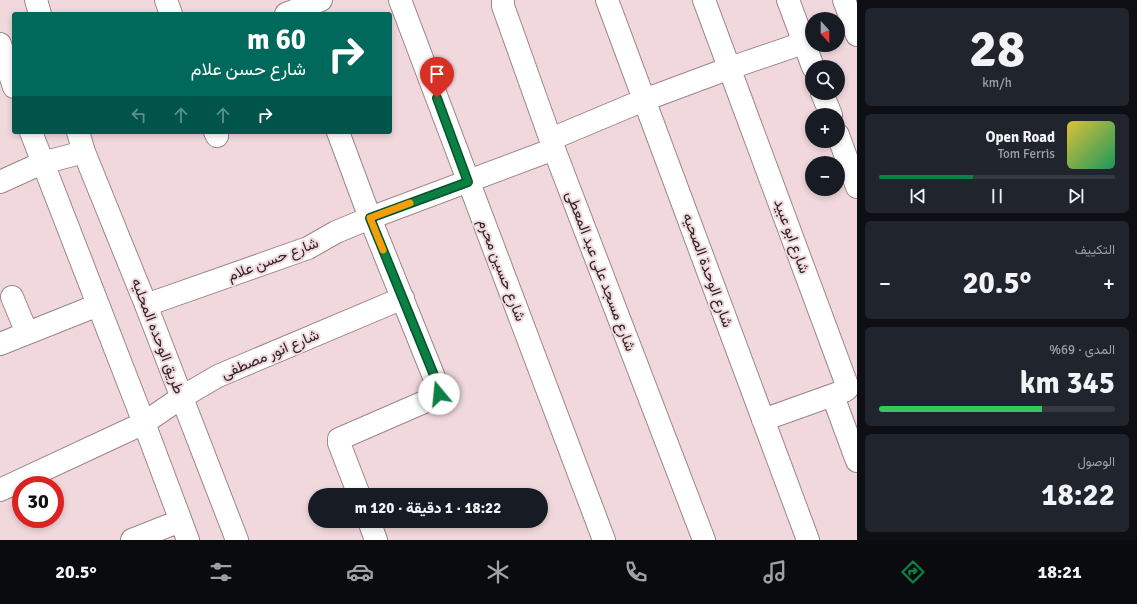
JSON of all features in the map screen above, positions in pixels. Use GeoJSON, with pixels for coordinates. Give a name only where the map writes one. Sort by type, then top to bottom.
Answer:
{"type":"FeatureCollection","features":[{"type":"Feature","properties":{"kind":"street"},"geometry":{"type":"LineString","coordinates":[[36,0],[39,12]]}},
{"type":"Feature","properties":{"kind":"street"},"geometry":{"type":"LineString","coordinates":[[166,0],[170,12]]}},
{"type":"Feature","properties":{"kind":"street"},"geometry":{"type":"LineString","coordinates":[[290,10],[321,0]]}},
{"type":"Feature","properties":{"kind":"street","name":"شارع حسين محرم"},"geometry":{"type":"LineString","coordinates":[[400,0],[604,540]]}},
{"type":"Feature","properties":{"kind":"street","name":"شارع مسجد على عبد المعطى"},"geometry":{"type":"LineString","coordinates":[[503,0],[503,6],[553,144],[704,540]]}},
{"type":"Feature","properties":{"kind":"street","name":"شارع الوحدة الصحيه"},"geometry":{"type":"LineString","coordinates":[[607,0],[808,540]]}},
{"type":"Feature","properties":{"kind":"street","name":"شارع ابو عبيد"},"geometry":{"type":"LineString","coordinates":[[704,0],[847,385],[847,388],[844,391],[764,420]]}},
{"type":"Feature","properties":{"kind":"street"},"geometry":{"type":"LineString","coordinates":[[788,0],[805,35]]}},
{"type":"Feature","properties":{"kind":"street"},"geometry":{"type":"LineString","coordinates":[[844,0],[850,32]]}},
{"type":"Feature","properties":{"kind":"street","name":"شارع حسن علام"},"geometry":{"type":"LineString","coordinates":[[146,305],[308,248],[340,230],[468,182],[553,144],[644,100],[805,42]]}},
{"type":"Feature","properties":{"kind":"street"},"geometry":{"type":"LineString","coordinates":[[0,44],[12,80]]}},
{"type":"Feature","properties":{"kind":"street"},"geometry":{"type":"LineString","coordinates":[[32,134],[184,530],[132,540]]}},
{"type":"Feature","properties":{"kind":"street"},"geometry":{"type":"LineString","coordinates":[[339,134],[370,218],[440,390],[439,394],[339,440],[356,488]]}},
{"type":"Feature","properties":{"kind":"street"},"geometry":{"type":"LineString","coordinates":[[0,182],[42,164],[81,142]]}},
{"type":"Feature","properties":{"kind":"street","name":"طريق الوحده المحليه"},"geometry":{"type":"LineString","coordinates":[[81,142],[237,540]]}},
{"type":"Feature","properties":{"kind":"street"},"geometry":{"type":"LineString","coordinates":[[843,148],[857,187]]}},
{"type":"Feature","properties":{"kind":"street"},"geometry":{"type":"LineString","coordinates":[[12,297],[27,333]]}},
{"type":"Feature","properties":{"kind":"street","name":"شارع انور مصطفى"},"geometry":{"type":"LineString","coordinates":[[0,490],[144,423],[182,397],[218,376],[403,298]]}},
{"type":"Feature","properties":{"kind":"street"},"geometry":{"type":"LineString","coordinates":[[0,344],[98,305]]}},
{"type":"Feature","properties":{"kind":"street"},"geometry":{"type":"LineString","coordinates":[[832,396],[857,461]]}},
{"type":"Feature","properties":{"kind":"street"},"geometry":{"type":"LineString","coordinates":[[372,528],[376,540]]}},
{"type":"Feature","properties":{"kind":"slow traffic"},"geometry":{"type":"LineString","coordinates":[[383,250],[370,218],[410,203]]}},
{"type":"Feature","properties":{"kind":"route"},"geometry":{"type":"LineString","coordinates":[[437,98],[468,182],[370,218],[440,390],[439,394]]}}]}
